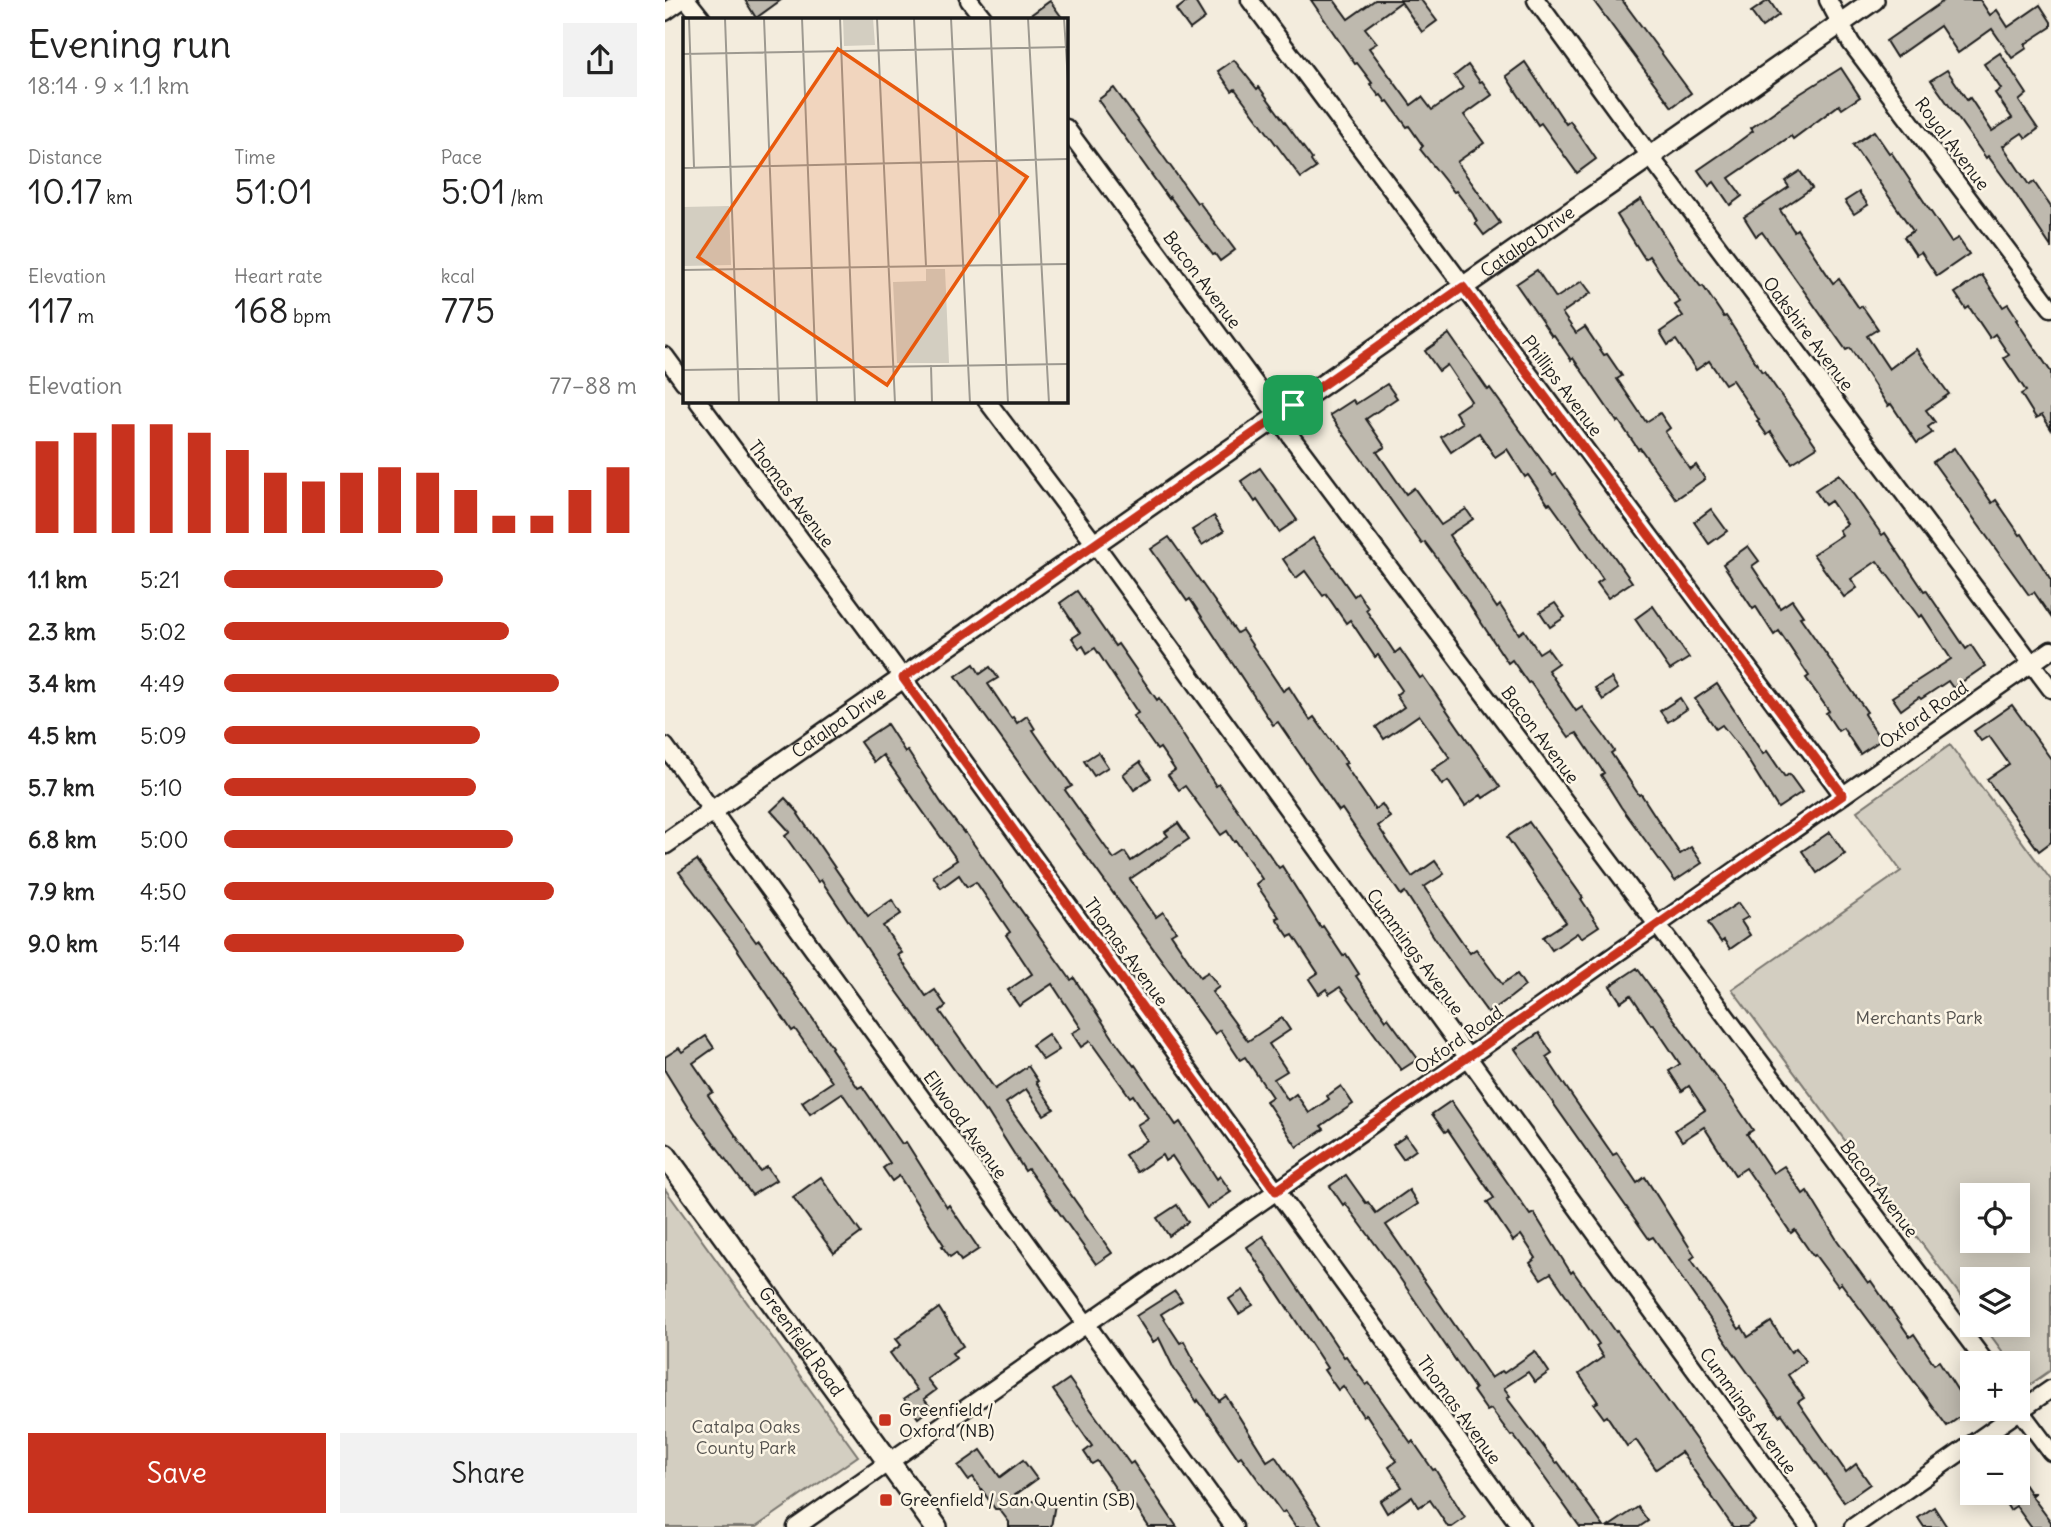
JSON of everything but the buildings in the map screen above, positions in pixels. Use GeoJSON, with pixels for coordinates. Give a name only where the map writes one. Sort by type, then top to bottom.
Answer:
{"type":"FeatureCollection","features":[{"type":"Feature","properties":{"kind":"main road","name":"Greenfield Road"},"geometry":{"type":"LineString","coordinates":[[665,1155],[936,1527]]}},
{"type":"Feature","properties":{"kind":"street"},"geometry":{"type":"LineString","coordinates":[[665,12],[682,0]]}},
{"type":"Feature","properties":{"kind":"street"},"geometry":{"type":"LineString","coordinates":[[687,0],[701,18]]}},
{"type":"Feature","properties":{"kind":"street"},"geometry":{"type":"LineString","coordinates":[[969,0],[982,18]]}},
{"type":"Feature","properties":{"kind":"street","name":"Phillips Avenue"},"geometry":{"type":"LineString","coordinates":[[1250,0],[1843,795]]}},
{"type":"Feature","properties":{"kind":"street","name":"Oakshire Avenue"},"geometry":{"type":"LineString","coordinates":[[1536,0],[2051,689]]}},
{"type":"Feature","properties":{"kind":"street","name":"Royal Avenue"},"geometry":{"type":"LineString","coordinates":[[1828,0],[1850,43],[2051,308]]}},
{"type":"Feature","properties":{"kind":"street","name":"Catalpa Drive"},"geometry":{"type":"LineString","coordinates":[[665,844],[1874,0]]}},
{"type":"Feature","properties":{"kind":"street","name":"Bacon Avenue"},"geometry":{"type":"LineString","coordinates":[[1067,129],[1292,438],[1977,1351]]}},
{"type":"Feature","properties":{"kind":"street"},"geometry":{"type":"LineString","coordinates":[[665,356],[683,381]]}},
{"type":"Feature","properties":{"kind":"street","name":"Thomas Avenue"},"geometry":{"type":"LineString","coordinates":[[699,402],[1521,1527]]}},
{"type":"Feature","properties":{"kind":"street","name":"Cummings Avenue"},"geometry":{"type":"LineString","coordinates":[[988,402],[1095,544],[1809,1527]]}},
{"type":"Feature","properties":{"kind":"street","name":"Oxford Road"},"geometry":{"type":"LineString","coordinates":[[796,1527],[2051,650]]}},
{"type":"Feature","properties":{"kind":"street","name":"Ellwood Avenue"},"geometry":{"type":"LineString","coordinates":[[665,746],[1234,1527]]}},
{"type":"Feature","properties":{"kind":"street"},"geometry":{"type":"LineString","coordinates":[[2030,1403],[2051,1389]]}},
{"type":"Feature","properties":{"kind":"street"},"geometry":{"type":"LineString","coordinates":[[1853,1527],[2003,1421]]}},
{"type":"Feature","properties":{"kind":"street"},"geometry":{"type":"LineString","coordinates":[[2027,1421],[2051,1452]]}},
{"type":"Feature","properties":{"kind":"green space","name":"Merchants Park"},"geometry":{"type":"Polygon","coordinates":[[[1950,745],[2051,880],[2051,1370],[2030,1385],[2030,1351],[2002,1351],[1992,1337],[2030,1337],[2030,1267],[1960,1267],[1960,1295],[1732,989],[1901,871],[1857,811],[1950,745]]]}},
{"type":"Feature","properties":{"kind":"green space","name":"Catalpa Oaks County Park"},"geometry":{"type":"Polygon","coordinates":[[[665,1189],[858,1456],[756,1527],[665,1527],[665,1189]]]}},
{"type":"Feature","properties":{"kind":"place","name":"Greenfield / Oxford (NB)"},"geometry":{"type":"Point","coordinates":[885,1420]}},
{"type":"Feature","properties":{"kind":"place","name":"Greenfield / San Quentin (SB)"},"geometry":{"type":"Point","coordinates":[886,1500]}},
{"type":"Feature","properties":{"kind":"route"},"geometry":{"type":"LineString","coordinates":[[1463,287],[1843,795],[1276,1191],[903,678],[1293,405],[1463,287]]}}]}
